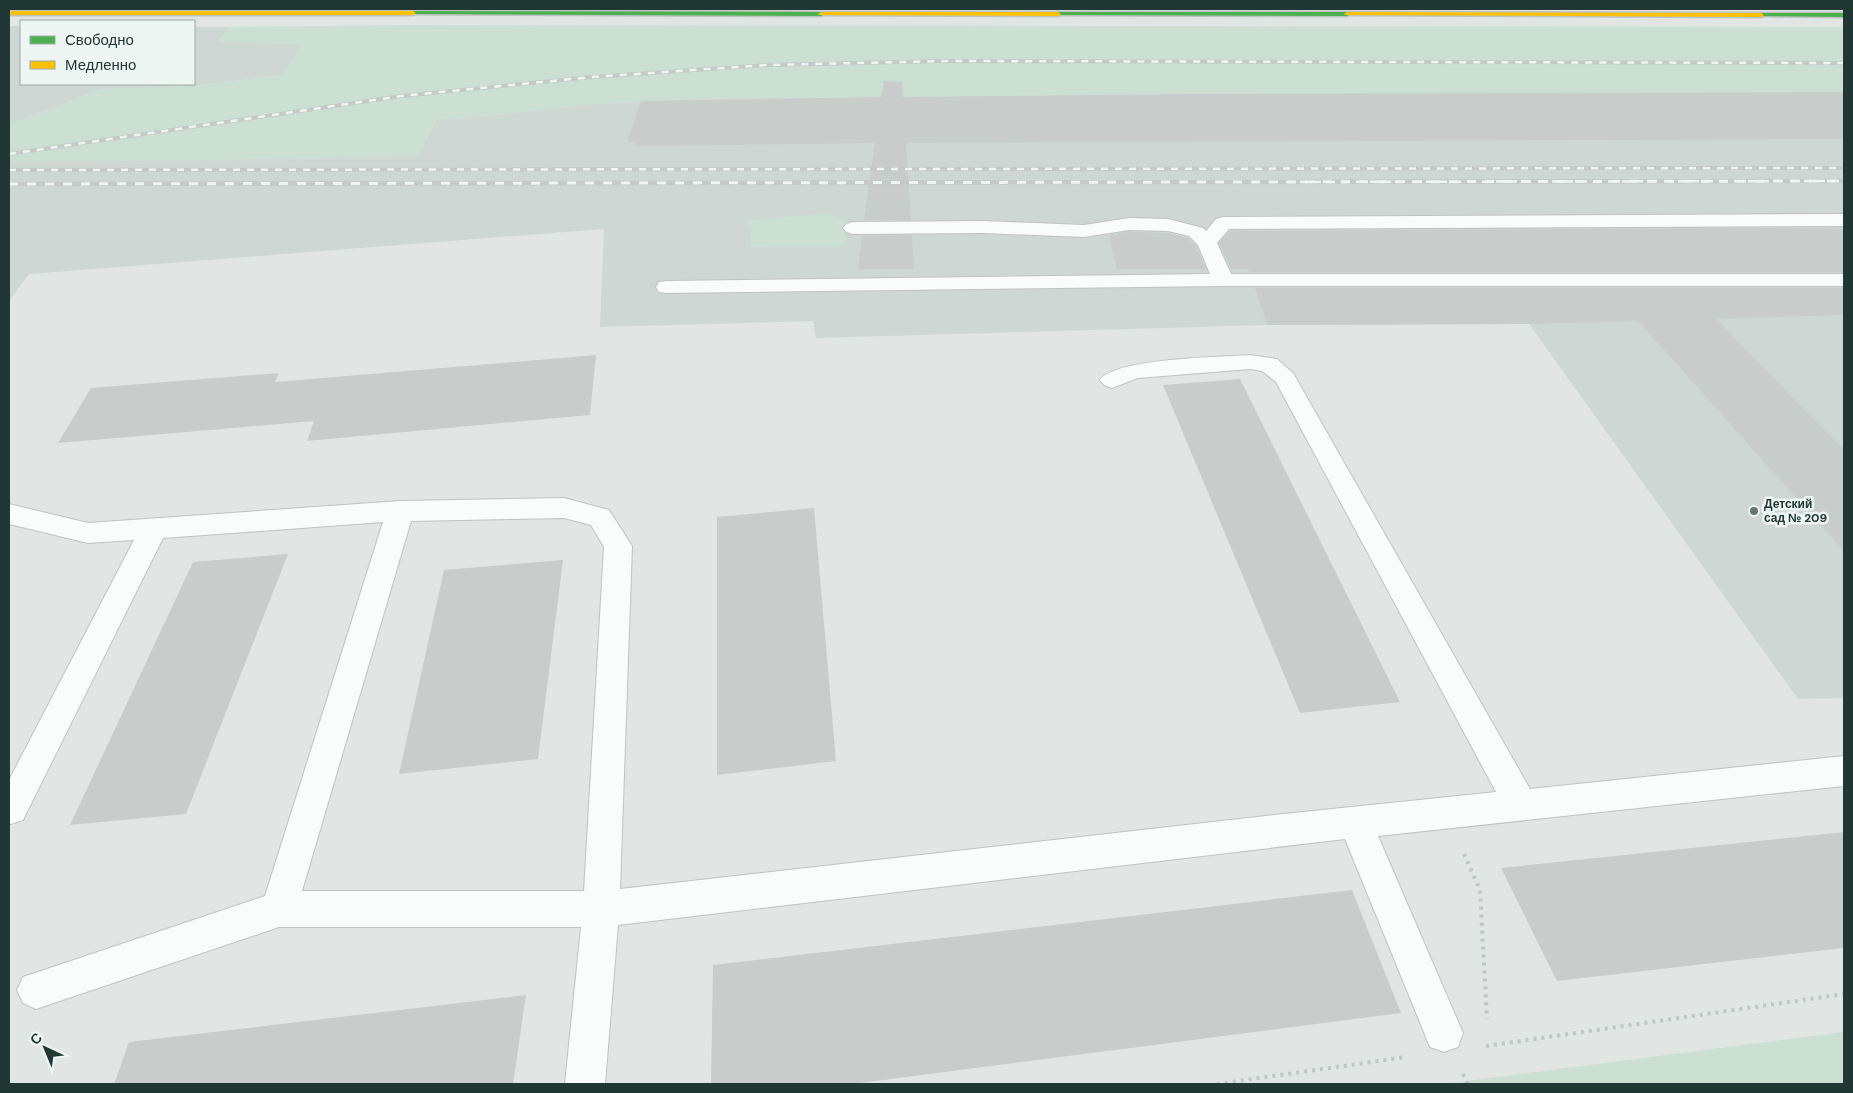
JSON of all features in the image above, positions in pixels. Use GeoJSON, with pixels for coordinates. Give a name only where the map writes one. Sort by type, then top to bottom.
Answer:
{"type":"FeatureCollection","features":[{"type":"Feature","properties":{"kind":"main road"},"geometry":{"type":"LineString","coordinates":[[9,13],[1029,13],[1844,16]]}},
{"type":"Feature","properties":{"kind":"lane"},"geometry":{"type":"LineString","coordinates":[[1010,9],[1029,13]]}},
{"type":"Feature","properties":{"kind":"lane"},"geometry":{"type":"LineString","coordinates":[[1207,243],[1223,223],[1844,220]]}},
{"type":"Feature","properties":{"kind":"lane"},"geometry":{"type":"LineString","coordinates":[[853,228],[983,227],[1084,231],[1129,224],[1168,225],[1196,232],[1207,243],[1223,280]]}},
{"type":"Feature","properties":{"kind":"lane"},"geometry":{"type":"LineString","coordinates":[[666,287],[1223,280],[1844,280]]}},
{"type":"Feature","properties":{"kind":"lane"},"geometry":{"type":"LineString","coordinates":[[1112,380],[1134,371],[1250,362],[1269,364],[1285,378],[1521,805]]}},
{"type":"Feature","properties":{"kind":"lane"},"geometry":{"type":"LineString","coordinates":[[9,514],[88,533],[400,511],[564,508],[600,517],[618,546],[601,909],[585,1084]]}},
{"type":"Feature","properties":{"kind":"lane"},"geometry":{"type":"LineString","coordinates":[[279,909],[400,511]]}},
{"type":"Feature","properties":{"kind":"lane"},"geometry":{"type":"LineString","coordinates":[[11,809],[154,528]]}},
{"type":"Feature","properties":{"kind":"lane"},"geometry":{"type":"LineString","coordinates":[[36,990],[279,909],[601,909],[1521,805],[1844,771]]}},
{"type":"Feature","properties":{"kind":"lane"},"geometry":{"type":"LineString","coordinates":[[1356,824],[1444,1033]]}},
{"type":"Feature","properties":{"kind":"path"},"geometry":{"type":"LineString","coordinates":[[1448,814],[1480,890],[1488,1026]]}},
{"type":"Feature","properties":{"kind":"path"},"geometry":{"type":"LineString","coordinates":[[1480,1047],[1844,994]]}},
{"type":"Feature","properties":{"kind":"path"},"geometry":{"type":"LineString","coordinates":[[1488,1036],[1489,1046]]}},
{"type":"Feature","properties":{"kind":"path"},"geometry":{"type":"LineString","coordinates":[[1216,1084],[1412,1056]]}},
{"type":"Feature","properties":{"kind":"shaded area"},"geometry":{"type":"Polygon","coordinates":[[[9,26],[20,26],[20,85],[195,85],[195,27],[229,27],[219,41],[303,44],[283,75],[191,86],[101,89],[16,122],[9,122],[9,26]]]}},
{"type":"Feature","properties":{"kind":"shaded area"},"geometry":{"type":"Polygon","coordinates":[[[1844,92],[1844,698],[1798,699],[1529,324],[1267,325],[816,338],[813,321],[600,327],[604,229],[29,274],[9,301],[9,162],[417,157],[437,119],[467,118],[596,104],[688,99],[1198,94],[1844,92]]]}},
{"type":"Feature","properties":{"kind":"green space"},"geometry":{"type":"Polygon","coordinates":[[[405,25],[1844,27],[1844,92],[1198,94],[688,99],[596,104],[467,118],[437,119],[417,157],[9,162],[9,122],[16,122],[101,89],[191,86],[282,75],[303,45],[218,41],[229,27],[405,25]]]}},
{"type":"Feature","properties":{"kind":"green space"},"geometry":{"type":"Polygon","coordinates":[[[829,213],[849,222],[845,246],[750,247],[751,227],[743,221],[829,213]]]}},
{"type":"Feature","properties":{"kind":"green space"},"geometry":{"type":"Polygon","coordinates":[[[1844,1032],[1844,1084],[1444,1084],[1844,1032]]]}},
{"type":"Feature","properties":{"kind":"building"},"geometry":{"type":"Polygon","coordinates":[[[884,81],[902,82],[903,97],[1844,92],[1844,139],[906,143],[911,220],[864,220],[875,143],[634,146],[636,142],[627,143],[641,101],[881,97],[884,81]]]}},
{"type":"Feature","properties":{"kind":"building"},"geometry":{"type":"Polygon","coordinates":[[[1844,229],[1844,272],[1249,272],[1248,269],[1231,269],[1219,243],[1230,231],[1844,229]]]}},
{"type":"Feature","properties":{"kind":"building"},"geometry":{"type":"Polygon","coordinates":[[[1129,232],[1168,233],[1188,238],[1196,246],[1206,269],[1117,269],[1109,235],[1129,232]]]}},
{"type":"Feature","properties":{"kind":"building"},"geometry":{"type":"Polygon","coordinates":[[[912,235],[914,269],[858,269],[862,236],[912,235]]]}},
{"type":"Feature","properties":{"kind":"building"},"geometry":{"type":"Polygon","coordinates":[[[1255,288],[1844,288],[1844,315],[1716,319],[1844,450],[1844,551],[1638,321],[1529,324],[1267,325],[1255,288]]]}},
{"type":"Feature","properties":{"kind":"building"},"geometry":{"type":"Polygon","coordinates":[[[596,355],[590,415],[307,441],[314,421],[58,443],[91,388],[279,373],[275,382],[596,355]]]}},
{"type":"Feature","properties":{"kind":"building"},"geometry":{"type":"Polygon","coordinates":[[[1240,379],[1400,702],[1300,713],[1163,385],[1240,379]]]}},
{"type":"Feature","properties":{"kind":"building"},"geometry":{"type":"Polygon","coordinates":[[[814,508],[836,761],[717,775],[717,517],[814,508]]]}},
{"type":"Feature","properties":{"kind":"building"},"geometry":{"type":"Polygon","coordinates":[[[288,554],[186,814],[70,825],[193,562],[288,554]]]}},
{"type":"Feature","properties":{"kind":"building"},"geometry":{"type":"Polygon","coordinates":[[[563,560],[538,759],[399,774],[444,570],[563,560]]]}},
{"type":"Feature","properties":{"kind":"building"},"geometry":{"type":"Polygon","coordinates":[[[1844,832],[1844,948],[1557,981],[1501,868],[1844,832]]]}},
{"type":"Feature","properties":{"kind":"building"},"geometry":{"type":"Polygon","coordinates":[[[1352,890],[1401,1013],[852,1084],[711,1084],[713,965],[1352,890]]]}},
{"type":"Feature","properties":{"kind":"building"},"geometry":{"type":"Polygon","coordinates":[[[526,995],[513,1084],[114,1084],[129,1042],[526,995]]]}},
{"type":"Feature","properties":{"kind":"railway"},"geometry":{"type":"LineString","coordinates":[[9,154],[401,96],[592,77],[767,65],[947,61],[1844,63]]}},
{"type":"Feature","properties":{"kind":"railway"},"geometry":{"type":"LineString","coordinates":[[9,170],[1844,168]]}},
{"type":"Feature","properties":{"kind":"railway"},"geometry":{"type":"LineString","coordinates":[[9,184],[1844,181],[1286,182]]}},
{"type":"Feature","properties":{"kind":"traffic: fast"},"geometry":{"type":"LineString","coordinates":[[413,13],[821,14]]}},
{"type":"Feature","properties":{"kind":"traffic: fast"},"geometry":{"type":"LineString","coordinates":[[1058,14],[1347,14]]}},
{"type":"Feature","properties":{"kind":"traffic: fast"},"geometry":{"type":"LineString","coordinates":[[1761,15],[1844,15]]}},
{"type":"Feature","properties":{"kind":"traffic: slow"},"geometry":{"type":"LineString","coordinates":[[9,13],[413,13]]}},
{"type":"Feature","properties":{"kind":"traffic: slow"},"geometry":{"type":"LineString","coordinates":[[821,14],[1058,14]]}},
{"type":"Feature","properties":{"kind":"traffic: slow"},"geometry":{"type":"LineString","coordinates":[[1347,14],[1761,15]]}},
{"type":"Feature","properties":{"kind":"place","name":"Детский сад № 209"},"geometry":{"type":"Point","coordinates":[1754,511]}}]}
